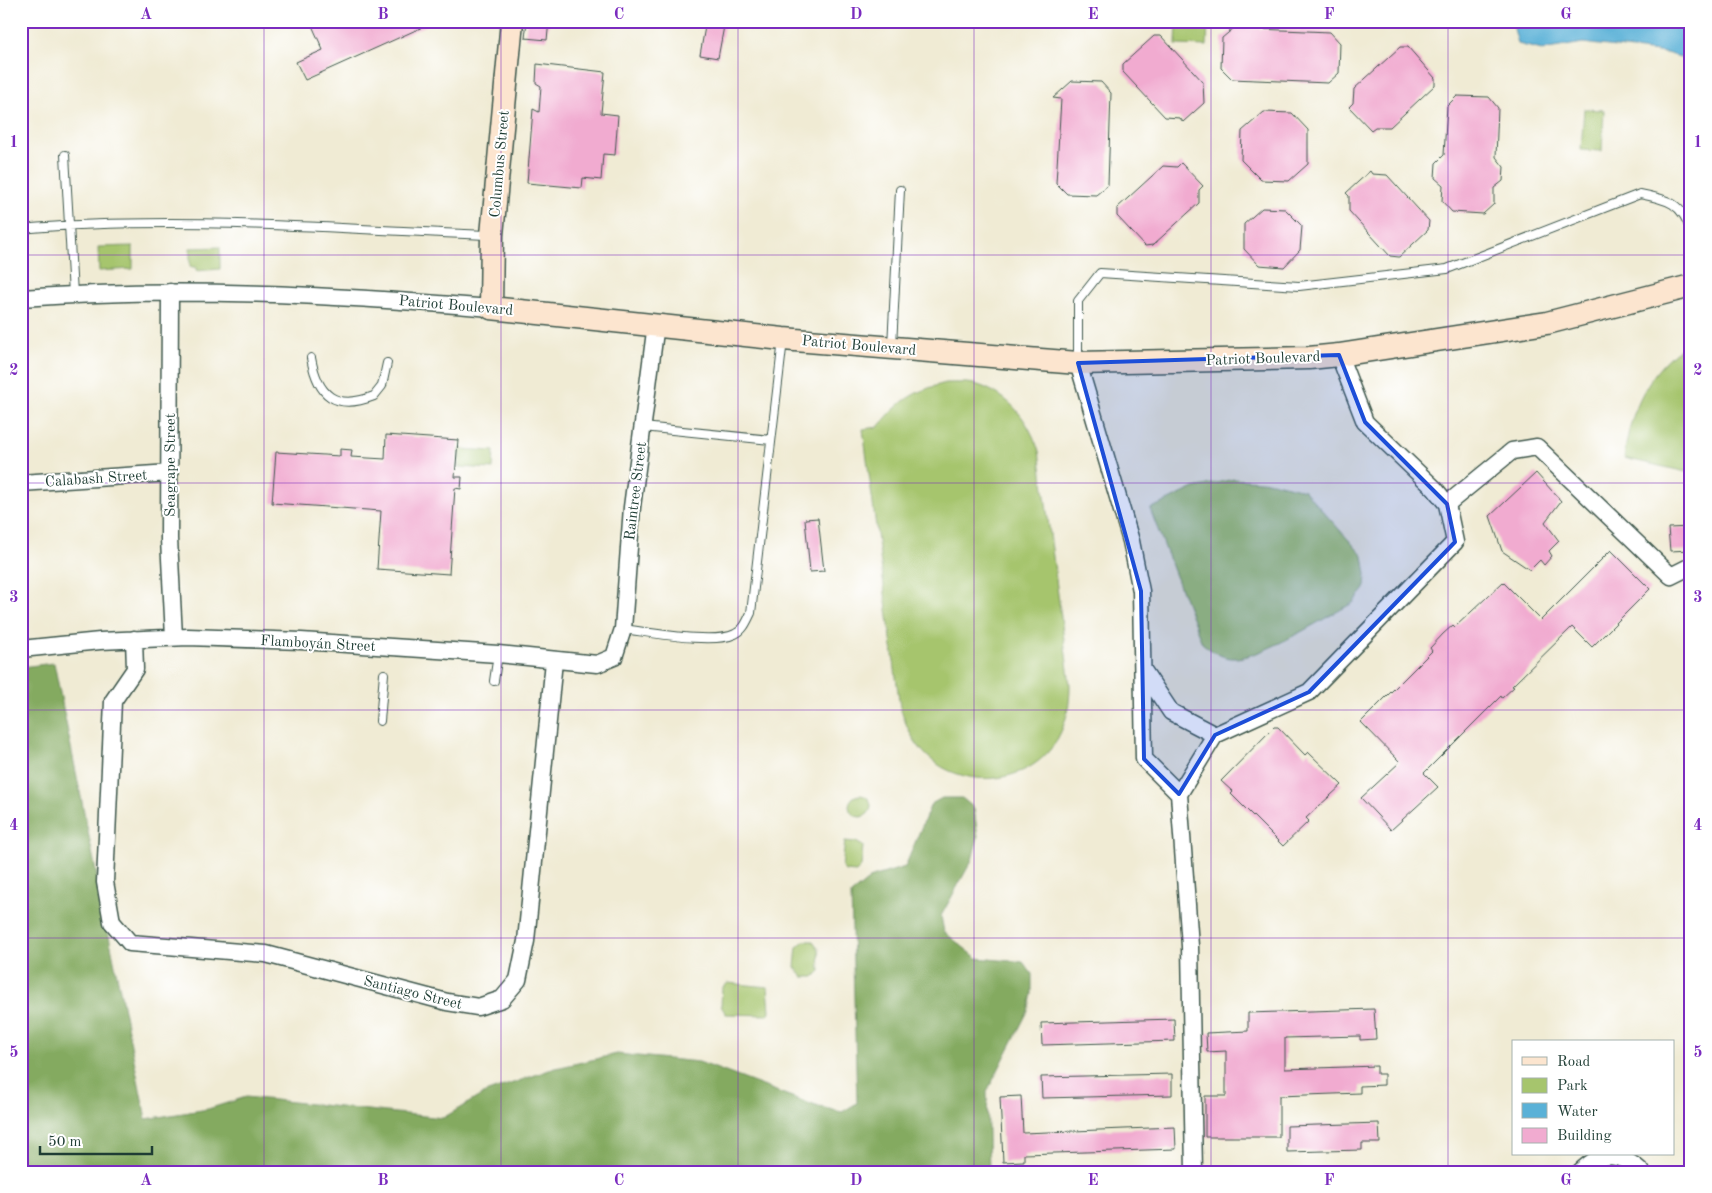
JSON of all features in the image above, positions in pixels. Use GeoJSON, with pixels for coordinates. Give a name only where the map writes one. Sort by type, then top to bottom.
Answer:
{"type":"FeatureCollection","features":[{"type":"Feature","properties":{"kind":"street","name":"Columbus Street"},"geometry":{"type":"LineString","coordinates":[[491,308],[492,235],[512,21]]}},
{"type":"Feature","properties":{"kind":"street","name":"Patriot Boulevard"},"geometry":{"type":"LineString","coordinates":[[21,298],[73,294],[170,292],[356,297],[656,324],[783,339],[1078,363],[1309,358],[1338,355],[1547,323],[1691,286]]}},
{"type":"Feature","properties":{"kind":"street","name":"Seagrape Street"},"geometry":{"type":"LineString","coordinates":[[170,292],[169,539],[174,637]]}},
{"type":"Feature","properties":{"kind":"street","name":"Raintree Street"},"geometry":{"type":"LineString","coordinates":[[614,657],[623,629],[629,540],[656,324]]}},
{"type":"Feature","properties":{"kind":"street"},"geometry":{"type":"LineString","coordinates":[[1194,1172],[1190,955],[1179,794],[1214,735],[1309,692],[1455,542],[1447,504],[1435,489],[1365,422],[1338,355]]}},
{"type":"Feature","properties":{"kind":"street"},"geometry":{"type":"LineString","coordinates":[[1078,363],[1130,541],[1141,591],[1144,759],[1179,794]]}},
{"type":"Feature","properties":{"kind":"street"},"geometry":{"type":"LineString","coordinates":[[1447,504],[1512,452],[1537,447],[1671,576],[1691,566]]}},
{"type":"Feature","properties":{"kind":"street","name":"Calabash Street"},"geometry":{"type":"LineString","coordinates":[[21,483],[170,474]]}},
{"type":"Feature","properties":{"kind":"street","name":"Flamboyán Street"},"geometry":{"type":"LineString","coordinates":[[21,648],[174,637],[301,641],[498,654],[597,664],[614,657]]}},
{"type":"Feature","properties":{"kind":"street","name":"Santiago Street"},"geometry":{"type":"LineString","coordinates":[[134,639],[135,669],[113,701],[105,882],[112,922],[130,943],[266,954],[447,1002],[478,1008],[502,1000],[518,980],[526,940],[554,661]]}},
{"type":"Feature","properties":{"kind":"street"},"geometry":{"type":"LineString","coordinates":[[1143,670],[1171,712],[1214,735]]}},
{"type":"Feature","properties":{"kind":"street"},"geometry":{"type":"LineString","coordinates":[[1580,1172],[1599,1158],[1607,1156],[1625,1158],[1642,1172]]}},
{"type":"Feature","properties":{"kind":"lane"},"geometry":{"type":"LineString","coordinates":[[65,155],[73,294]]}},
{"type":"Feature","properties":{"kind":"lane"},"geometry":{"type":"LineString","coordinates":[[892,348],[900,190]]}},
{"type":"Feature","properties":{"kind":"lane"},"geometry":{"type":"LineString","coordinates":[[1078,363],[1078,300],[1100,273],[1299,286],[1447,269],[1640,194],[1667,199],[1687,217],[1691,232]]}},
{"type":"Feature","properties":{"kind":"lane"},"geometry":{"type":"LineString","coordinates":[[21,229],[70,225],[207,224],[492,235]]}},
{"type":"Feature","properties":{"kind":"lane"},"geometry":{"type":"LineString","coordinates":[[623,629],[705,639],[726,638],[737,634],[745,626],[751,613],[783,339]]}},
{"type":"Feature","properties":{"kind":"lane"},"geometry":{"type":"LineString","coordinates":[[311,358],[315,378],[324,393],[337,400],[350,402],[374,396],[382,386],[386,363]]}},
{"type":"Feature","properties":{"kind":"lane"},"geometry":{"type":"LineString","coordinates":[[644,427],[771,440]]}},
{"type":"Feature","properties":{"kind":"lane"},"geometry":{"type":"LineString","coordinates":[[494,681],[498,654]]}},
{"type":"Feature","properties":{"kind":"lane"},"geometry":{"type":"LineString","coordinates":[[380,721],[384,674]]}},
{"type":"Feature","properties":{"kind":"highlighted area"},"geometry":{"type":"Polygon","coordinates":[[[1339,355],[1365,422],[1447,504],[1455,542],[1309,692],[1215,735],[1179,794],[1144,759],[1141,591],[1078,363],[1339,355]]]}},
{"type":"Feature","properties":{"kind":"green space"},"geometry":{"type":"Polygon","coordinates":[[[1177,21],[1208,21],[1207,46],[1176,45],[1177,21]]]}},
{"type":"Feature","properties":{"kind":"green space"},"geometry":{"type":"Polygon","coordinates":[[[1584,109],[1604,110],[1602,151],[1581,150],[1584,109]]]}},
{"type":"Feature","properties":{"kind":"green space"},"geometry":{"type":"Polygon","coordinates":[[[133,246],[133,269],[99,271],[98,247],[133,246]]]}},
{"type":"Feature","properties":{"kind":"green space"},"geometry":{"type":"Polygon","coordinates":[[[220,247],[220,269],[196,271],[196,267],[190,267],[190,248],[220,247]]]}},
{"type":"Feature","properties":{"kind":"green space"},"geometry":{"type":"Polygon","coordinates":[[[1691,341],[1691,473],[1624,458],[1636,407],[1652,377],[1676,352],[1691,341]]]}},
{"type":"Feature","properties":{"kind":"green space"},"geometry":{"type":"Polygon","coordinates":[[[946,383],[974,384],[1000,396],[1024,419],[1039,451],[1070,685],[1069,701],[1064,724],[1053,746],[1040,760],[1024,770],[1006,776],[968,777],[950,771],[934,761],[913,739],[900,707],[863,429],[878,427],[907,398],[946,383]]]}},
{"type":"Feature","properties":{"kind":"green space"},"geometry":{"type":"Polygon","coordinates":[[[460,449],[494,451],[493,469],[458,467],[460,449]]]}},
{"type":"Feature","properties":{"kind":"green space"},"geometry":{"type":"Polygon","coordinates":[[[1234,479],[1272,482],[1304,490],[1363,556],[1366,574],[1365,589],[1353,603],[1278,644],[1248,656],[1231,658],[1213,652],[1202,643],[1150,509],[1194,488],[1234,479]]]}},
{"type":"Feature","properties":{"kind":"green space"},"geometry":{"type":"Polygon","coordinates":[[[54,663],[146,1119],[208,1109],[246,1097],[443,1118],[485,1093],[552,1069],[617,1054],[699,1062],[816,1106],[842,1112],[857,1103],[851,894],[872,877],[905,867],[931,804],[942,798],[962,798],[974,808],[978,837],[972,860],[941,916],[944,932],[977,958],[1023,962],[1032,974],[1032,994],[1028,1011],[987,1092],[989,1172],[21,1172],[21,667],[54,663]]]}},
{"type":"Feature","properties":{"kind":"green space"},"geometry":{"type":"Polygon","coordinates":[[[860,795],[868,798],[871,806],[868,814],[860,817],[852,814],[849,806],[852,798],[860,795]]]}},
{"type":"Feature","properties":{"kind":"green space"},"geometry":{"type":"Polygon","coordinates":[[[845,841],[856,842],[863,846],[861,867],[856,872],[845,871],[842,867],[845,841]]]}},
{"type":"Feature","properties":{"kind":"green space"},"geometry":{"type":"Polygon","coordinates":[[[804,941],[813,941],[819,949],[820,971],[814,977],[803,977],[795,967],[797,947],[804,941]]]}},
{"type":"Feature","properties":{"kind":"green space"},"geometry":{"type":"Polygon","coordinates":[[[728,983],[768,987],[770,1011],[768,1015],[726,1014],[721,1006],[722,988],[728,983]]]}},
{"type":"Feature","properties":{"kind":"water"},"geometry":{"type":"Polygon","coordinates":[[[1512,21],[1691,21],[1691,60],[1666,53],[1583,43],[1542,50],[1518,44],[1512,21]]]}},
{"type":"Feature","properties":{"kind":"building"},"geometry":{"type":"Polygon","coordinates":[[[310,21],[436,21],[305,80],[296,62],[323,50],[310,21]]]}},
{"type":"Feature","properties":{"kind":"building"},"geometry":{"type":"Polygon","coordinates":[[[527,21],[549,21],[547,40],[525,38],[527,21]]]}},
{"type":"Feature","properties":{"kind":"building"},"geometry":{"type":"Polygon","coordinates":[[[706,21],[725,21],[718,58],[700,55],[706,21]]]}},
{"type":"Feature","properties":{"kind":"building"},"geometry":{"type":"Polygon","coordinates":[[[1234,28],[1330,32],[1340,43],[1339,73],[1328,83],[1232,79],[1221,68],[1222,38],[1234,28]]]}},
{"type":"Feature","properties":{"kind":"building"},"geometry":{"type":"Polygon","coordinates":[[[1154,36],[1161,36],[1203,82],[1204,103],[1183,122],[1180,118],[1165,117],[1123,72],[1123,64],[1154,36]]]}},
{"type":"Feature","properties":{"kind":"building"},"geometry":{"type":"Polygon","coordinates":[[[1400,47],[1408,47],[1435,78],[1435,85],[1390,127],[1375,127],[1371,130],[1349,107],[1353,103],[1354,89],[1400,47]]]}},
{"type":"Feature","properties":{"kind":"building"},"geometry":{"type":"Polygon","coordinates":[[[537,64],[605,72],[601,113],[618,115],[615,155],[603,154],[601,180],[583,178],[582,188],[527,183],[533,109],[539,112],[541,86],[536,83],[537,64]]]}},
{"type":"Feature","properties":{"kind":"building"},"geometry":{"type":"Polygon","coordinates":[[[1072,81],[1101,82],[1111,93],[1108,185],[1096,195],[1067,194],[1056,183],[1061,99],[1053,98],[1072,81]]]}},
{"type":"Feature","properties":{"kind":"building"},"geometry":{"type":"Polygon","coordinates":[[[1457,96],[1489,97],[1498,108],[1496,157],[1504,167],[1503,181],[1494,188],[1494,204],[1483,214],[1452,212],[1442,201],[1443,185],[1435,178],[1436,163],[1444,155],[1447,106],[1457,96]]]}},
{"type":"Feature","properties":{"kind":"building"},"geometry":{"type":"Polygon","coordinates":[[[1264,112],[1292,113],[1308,130],[1308,164],[1289,181],[1261,180],[1241,160],[1242,131],[1264,112]]]}},
{"type":"Feature","properties":{"kind":"building"},"geometry":{"type":"Polygon","coordinates":[[[1181,163],[1203,186],[1199,190],[1199,203],[1153,245],[1145,246],[1117,216],[1117,208],[1163,166],[1177,167],[1181,163]]]}},
{"type":"Feature","properties":{"kind":"building"},"geometry":{"type":"Polygon","coordinates":[[[1370,171],[1372,174],[1387,175],[1429,221],[1428,230],[1399,257],[1390,256],[1349,211],[1349,196],[1346,193],[1370,171]]]}},
{"type":"Feature","properties":{"kind":"building"},"geometry":{"type":"Polygon","coordinates":[[[1262,208],[1285,209],[1302,226],[1300,250],[1284,267],[1259,265],[1244,249],[1244,224],[1262,208]]]}},
{"type":"Feature","properties":{"kind":"building"},"geometry":{"type":"Polygon","coordinates":[[[386,435],[458,440],[455,477],[462,477],[461,489],[455,488],[449,574],[377,569],[381,511],[272,503],[276,452],[340,456],[340,449],[352,450],[351,457],[385,459],[386,435]]]}},
{"type":"Feature","properties":{"kind":"building"},"geometry":{"type":"Polygon","coordinates":[[[1536,473],[1561,501],[1545,522],[1559,541],[1549,551],[1552,556],[1544,565],[1540,560],[1530,570],[1502,551],[1490,516],[1536,473]]]}},
{"type":"Feature","properties":{"kind":"building"},"geometry":{"type":"Polygon","coordinates":[[[818,518],[824,571],[810,572],[805,519],[818,518]]]}},
{"type":"Feature","properties":{"kind":"building"},"geometry":{"type":"Polygon","coordinates":[[[1691,527],[1691,550],[1670,551],[1668,528],[1691,527]]]}},
{"type":"Feature","properties":{"kind":"building"},"geometry":{"type":"Polygon","coordinates":[[[1611,550],[1650,589],[1592,647],[1572,627],[1512,686],[1514,687],[1502,698],[1501,696],[1424,773],[1438,787],[1391,830],[1361,798],[1400,762],[1361,722],[1432,651],[1430,648],[1443,634],[1453,625],[1455,627],[1503,582],[1541,620],[1611,550]]]}},
{"type":"Feature","properties":{"kind":"building"},"geometry":{"type":"Polygon","coordinates":[[[1274,727],[1278,727],[1305,755],[1308,752],[1342,785],[1306,818],[1309,821],[1283,846],[1231,794],[1233,792],[1221,781],[1274,727]]]}},
{"type":"Feature","properties":{"kind":"building"},"geometry":{"type":"Polygon","coordinates":[[[1374,1009],[1376,1039],[1360,1040],[1360,1036],[1285,1038],[1285,1069],[1377,1066],[1377,1074],[1384,1074],[1384,1085],[1360,1086],[1360,1093],[1279,1096],[1279,1137],[1205,1137],[1205,1096],[1226,1096],[1226,1051],[1207,1052],[1206,1033],[1248,1031],[1248,1013],[1374,1009]]]}},
{"type":"Feature","properties":{"kind":"building"},"geometry":{"type":"Polygon","coordinates":[[[1174,1019],[1175,1041],[1042,1045],[1041,1023],[1174,1019]]]}},
{"type":"Feature","properties":{"kind":"building"},"geometry":{"type":"Polygon","coordinates":[[[1172,1074],[1172,1095],[1042,1098],[1041,1077],[1172,1074]]]}},
{"type":"Feature","properties":{"kind":"building"},"geometry":{"type":"Polygon","coordinates":[[[1021,1096],[1023,1133],[1175,1127],[1176,1149],[1024,1154],[1024,1161],[1003,1162],[1000,1097],[1021,1096]]]}},
{"type":"Feature","properties":{"kind":"building"},"geometry":{"type":"Polygon","coordinates":[[[1379,1123],[1380,1143],[1362,1143],[1362,1150],[1287,1152],[1287,1126],[1379,1123]]]}}]}
